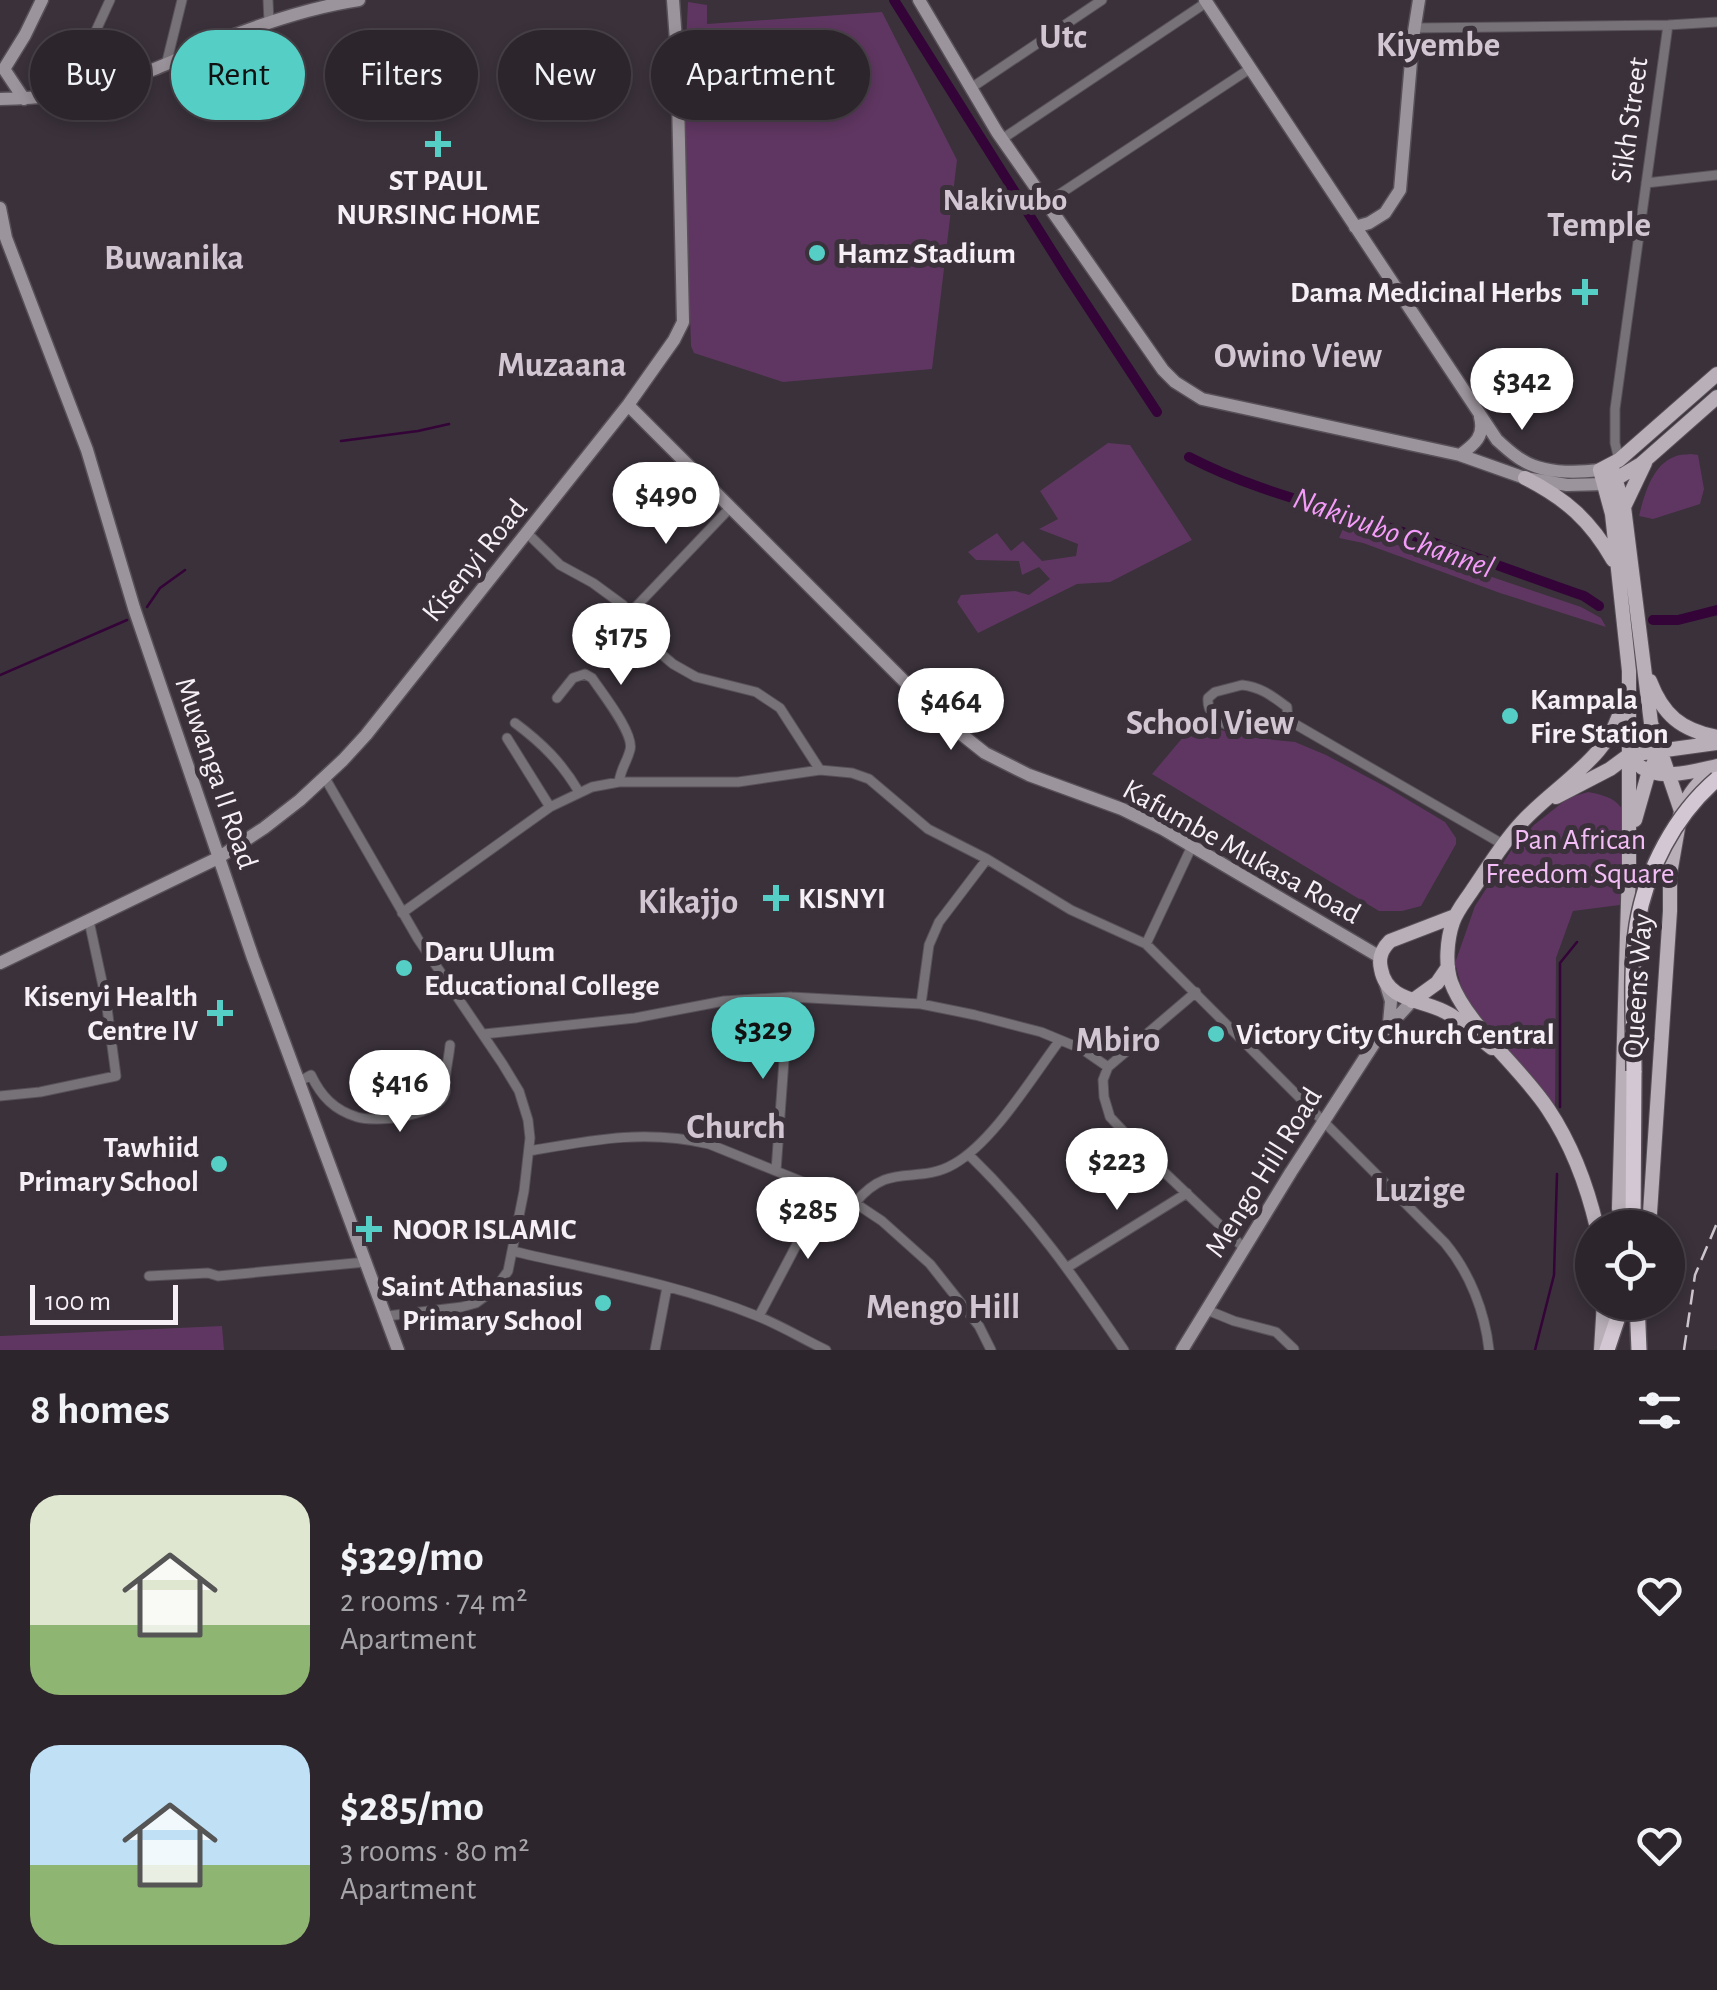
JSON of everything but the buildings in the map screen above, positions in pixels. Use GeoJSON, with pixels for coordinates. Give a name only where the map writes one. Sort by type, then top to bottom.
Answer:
{"type":"FeatureCollection","features":[{"type":"Feature","properties":{"kind":"highway"},"geometry":{"type":"LineString","coordinates":[[1630,1210],[1637,928],[1654,866],[1669,838],[1687,810],[1717,779]]}},
{"type":"Feature","properties":{"kind":"highway"},"geometry":{"type":"LineString","coordinates":[[1604,1350],[1616,1320]]}},
{"type":"Feature","properties":{"kind":"highway"},"geometry":{"type":"LineString","coordinates":[[1638,1320],[1640,1350]]}},
{"type":"Feature","properties":{"kind":"main road"},"geometry":{"type":"LineString","coordinates":[[24,99],[2,69],[42,0]]}},
{"type":"Feature","properties":{"kind":"main road"},"geometry":{"type":"LineString","coordinates":[[151,70],[269,22],[358,0]]}},
{"type":"Feature","properties":{"kind":"main road","name":"Kisenyi Road"},"geometry":{"type":"LineString","coordinates":[[0,962],[89,923],[218,858],[274,821],[325,778],[366,734],[628,406],[684,322],[672,0]]}},
{"type":"Feature","properties":{"kind":"main road"},"geometry":{"type":"LineString","coordinates":[[919,0],[1002,140],[1175,382],[1202,399],[1460,454],[1525,478],[1578,511],[1596,531],[1616,565]]}},
{"type":"Feature","properties":{"kind":"main road"},"geometry":{"type":"LineString","coordinates":[[1355,227],[1385,213],[1400,190],[1419,0]]}},
{"type":"Feature","properties":{"kind":"main road"},"geometry":{"type":"LineString","coordinates":[[1206,1],[1497,440],[1522,460],[1556,471],[1610,472],[1717,374]]}},
{"type":"Feature","properties":{"kind":"main road"},"geometry":{"type":"LineString","coordinates":[[0,99],[30,98]]}},
{"type":"Feature","properties":{"kind":"main road","name":"Muwanga II Road"},"geometry":{"type":"LineString","coordinates":[[0,208],[3,239],[87,450],[134,608],[218,858],[398,1350]]}},
{"type":"Feature","properties":{"kind":"main road"},"geometry":{"type":"LineString","coordinates":[[1525,478],[1566,485],[1649,457],[1717,397]]}},
{"type":"Feature","properties":{"kind":"main road","name":"Kafumbe Mukasa Road"},"geometry":{"type":"LineString","coordinates":[[628,406],[940,718],[986,753],[1028,775],[1122,809],[1380,957]]}},
{"type":"Feature","properties":{"kind":"main road"},"geometry":{"type":"LineString","coordinates":[[1460,454],[1480,437],[1480,414]]}},
{"type":"Feature","properties":{"kind":"main road"},"geometry":{"type":"LineString","coordinates":[[1624,507],[1649,457]]}},
{"type":"Feature","properties":{"kind":"main road"},"geometry":{"type":"LineString","coordinates":[[1610,472],[1629,671],[1620,1210]]}},
{"type":"Feature","properties":{"kind":"main road","name":"Queens Way"},"geometry":{"type":"LineString","coordinates":[[1610,472],[1624,507],[1651,723],[1680,811],[1670,874],[1650,1210]]}},
{"type":"Feature","properties":{"kind":"main road"},"geometry":{"type":"LineString","coordinates":[[1643,662],[1666,712],[1692,730],[1717,740]]}},
{"type":"Feature","properties":{"kind":"main road"},"geometry":{"type":"LineString","coordinates":[[1592,1210],[1586,1184],[1546,1106],[1464,1006],[1451,982],[1450,934],[1455,916],[1522,822],[1582,768],[1609,736],[1621,713],[1629,671]]}},
{"type":"Feature","properties":{"kind":"main road"},"geometry":{"type":"LineString","coordinates":[[1542,804],[1576,789],[1629,755],[1717,740]]}},
{"type":"Feature","properties":{"kind":"main road"},"geometry":{"type":"LineString","coordinates":[[1629,848],[1649,771],[1661,751]]}},
{"type":"Feature","properties":{"kind":"main road"},"geometry":{"type":"LineString","coordinates":[[1629,755],[1649,771],[1684,773],[1717,768]]}},
{"type":"Feature","properties":{"kind":"main road"},"geometry":{"type":"LineString","coordinates":[[1680,811],[1694,787],[1717,768]]}},
{"type":"Feature","properties":{"kind":"main road"},"geometry":{"type":"LineString","coordinates":[[1389,1023],[1390,1000],[1380,957],[1384,947],[1390,941],[1455,916]]}},
{"type":"Feature","properties":{"kind":"main road"},"geometry":{"type":"LineString","coordinates":[[1412,1001],[1437,983],[1448,967]]}},
{"type":"Feature","properties":{"kind":"main road"},"geometry":{"type":"LineString","coordinates":[[1383,977],[1392,990],[1449,1014],[1509,1060]]}},
{"type":"Feature","properties":{"kind":"main road","name":"Mengo Hill Road"},"geometry":{"type":"LineString","coordinates":[[1182,1350],[1323,1122],[1389,1023],[1412,1001]]}},
{"type":"Feature","properties":{"kind":"main road"},"geometry":{"type":"LineString","coordinates":[[1604,1320],[1604,1350]]}},
{"type":"Feature","properties":{"kind":"street"},"geometry":{"type":"LineString","coordinates":[[96,30],[110,0]]}},
{"type":"Feature","properties":{"kind":"street"},"geometry":{"type":"LineString","coordinates":[[166,65],[182,0]]}},
{"type":"Feature","properties":{"kind":"street"},"geometry":{"type":"LineString","coordinates":[[268,0],[269,22]]}},
{"type":"Feature","properties":{"kind":"street"},"geometry":{"type":"LineString","coordinates":[[971,88],[1102,0]]}},
{"type":"Feature","properties":{"kind":"street"},"geometry":{"type":"LineString","coordinates":[[1002,140],[1206,1]]}},
{"type":"Feature","properties":{"kind":"street"},"geometry":{"type":"LineString","coordinates":[[1414,28],[1717,22]]}},
{"type":"Feature","properties":{"kind":"street","name":"Sikh Street"},"geometry":{"type":"LineString","coordinates":[[1610,472],[1615,409],[1668,24]]}},
{"type":"Feature","properties":{"kind":"street"},"geometry":{"type":"LineString","coordinates":[[1046,203],[1250,68]]}},
{"type":"Feature","properties":{"kind":"street"},"geometry":{"type":"LineString","coordinates":[[1646,182],[1717,175]]}},
{"type":"Feature","properties":{"kind":"street"},"geometry":{"type":"LineString","coordinates":[[630,613],[730,508]]}},
{"type":"Feature","properties":{"kind":"street"},"geometry":{"type":"LineString","coordinates":[[528,533],[560,565],[623,605],[660,653],[683,670],[722,685],[756,692],[780,708],[820,770]]}},
{"type":"Feature","properties":{"kind":"street"},"geometry":{"type":"LineString","coordinates":[[557,698],[573,678],[585,674],[592,678],[630,738],[619,782]]}},
{"type":"Feature","properties":{"kind":"street"},"geometry":{"type":"LineString","coordinates":[[1252,686],[1287,707],[1288,720],[1264,730],[1230,726],[1214,719],[1208,698],[1215,692],[1252,686]]}},
{"type":"Feature","properties":{"kind":"street"},"geometry":{"type":"LineString","coordinates":[[1288,720],[1504,845]]}},
{"type":"Feature","properties":{"kind":"street"},"geometry":{"type":"LineString","coordinates":[[516,723],[566,770],[579,792]]}},
{"type":"Feature","properties":{"kind":"street"},"geometry":{"type":"LineString","coordinates":[[508,738],[550,807]]}},
{"type":"Feature","properties":{"kind":"street"},"geometry":{"type":"LineString","coordinates":[[402,913],[550,807],[604,783],[738,782],[820,770],[852,772],[869,779],[928,828],[1072,910],[1146,944],[1456,1256],[1468,1275],[1489,1350]]}},
{"type":"Feature","properties":{"kind":"street"},"geometry":{"type":"LineString","coordinates":[[325,778],[418,940],[519,1091],[528,1120],[524,1191],[508,1271],[495,1289],[476,1303],[387,1316]]}},
{"type":"Feature","properties":{"kind":"street"},"geometry":{"type":"LineString","coordinates":[[1146,944],[1192,846]]}},
{"type":"Feature","properties":{"kind":"street"},"geometry":{"type":"LineString","coordinates":[[921,1004],[929,945],[939,922],[987,859]]}},
{"type":"Feature","properties":{"kind":"street"},"geometry":{"type":"LineString","coordinates":[[0,1096],[116,1076],[106,1000],[89,923]]}},
{"type":"Feature","properties":{"kind":"street"},"geometry":{"type":"LineString","coordinates":[[1196,992],[1108,1066],[1103,1080],[1106,1110],[1142,1151],[1244,1248]]}},
{"type":"Feature","properties":{"kind":"street"},"geometry":{"type":"LineString","coordinates":[[484,1034],[635,1018],[724,1001],[791,997],[921,1004],[975,1015],[1041,1032],[1082,1049],[1108,1066]]}},
{"type":"Feature","properties":{"kind":"street"},"geometry":{"type":"LineString","coordinates":[[776,1171],[791,997]]}},
{"type":"Feature","properties":{"kind":"street"},"geometry":{"type":"LineString","coordinates":[[855,1202],[866,1189],[884,1180],[902,1174],[936,1172],[969,1155],[1060,1040]]}},
{"type":"Feature","properties":{"kind":"street"},"geometry":{"type":"LineString","coordinates":[[300,1081],[311,1075],[318,1091],[330,1103],[358,1118],[421,1113],[445,1092],[450,1045]]}},
{"type":"Feature","properties":{"kind":"street"},"geometry":{"type":"LineString","coordinates":[[529,1151],[628,1136],[663,1135],[708,1144],[855,1202],[930,1264],[979,1326],[990,1350]]}},
{"type":"Feature","properties":{"kind":"street"},"geometry":{"type":"LineString","coordinates":[[969,1155],[1037,1227],[1124,1350]]}},
{"type":"Feature","properties":{"kind":"street"},"geometry":{"type":"LineString","coordinates":[[759,1316],[825,1190]]}},
{"type":"Feature","properties":{"kind":"street"},"geometry":{"type":"LineString","coordinates":[[1068,1266],[1187,1193]]}},
{"type":"Feature","properties":{"kind":"street"},"geometry":{"type":"LineString","coordinates":[[512,1252],[667,1287],[759,1316],[826,1350]]}},
{"type":"Feature","properties":{"kind":"street"},"geometry":{"type":"LineString","coordinates":[[150,1276],[218,1276],[366,1262]]}},
{"type":"Feature","properties":{"kind":"street"},"geometry":{"type":"LineString","coordinates":[[655,1350],[667,1287]]}},
{"type":"Feature","properties":{"kind":"street"},"geometry":{"type":"LineString","coordinates":[[1207,1310],[1234,1322],[1276,1332],[1294,1348]]}},
{"type":"Feature","properties":{"kind":"green space","name":"Hamz Stadium"},"geometry":{"type":"Polygon","coordinates":[[[688,2],[707,5],[707,24],[882,12],[957,160],[932,369],[783,382],[694,353],[684,120],[870,120],[870,30],[687,30],[688,2]]]}},
{"type":"Feature","properties":{"kind":"green space"},"geometry":{"type":"Polygon","coordinates":[[[1108,443],[1130,445],[1192,540],[1110,582],[1077,584],[978,633],[957,602],[961,595],[1015,591],[1029,595],[1050,579],[1039,567],[1022,575],[1019,561],[976,560],[968,552],[997,533],[1011,551],[1023,541],[1042,561],[1076,556],[1078,544],[1039,529],[1058,519],[1040,491],[1108,443]]]}},
{"type":"Feature","properties":{"kind":"green space"},"geometry":{"type":"Polygon","coordinates":[[[1698,455],[1704,489],[1700,504],[1653,519],[1639,516],[1650,482],[1660,467],[1676,456],[1698,455]]]}},
{"type":"Feature","properties":{"kind":"green space"},"geometry":{"type":"Polygon","coordinates":[[[1343,529],[1581,607],[1601,618],[1606,627],[1339,538],[1343,529]]]}},
{"type":"Feature","properties":{"kind":"green space"},"geometry":{"type":"Polygon","coordinates":[[[1195,723],[1247,737],[1295,742],[1388,788],[1445,822],[1456,844],[1421,906],[1379,911],[1152,774],[1195,723]]]}},
{"type":"Feature","properties":{"kind":"green space","name":"Pan African Freedom Square"},"geometry":{"type":"Polygon","coordinates":[[[1588,792],[1614,801],[1630,824],[1635,850],[1635,903],[1573,911],[1556,958],[1555,1107],[1463,993],[1455,963],[1475,906],[1514,846],[1568,798],[1588,792]]]}},
{"type":"Feature","properties":{"kind":"green space"},"geometry":{"type":"Polygon","coordinates":[[[222,1326],[224,1350],[0,1350],[0,1336],[222,1326]]]}},
{"type":"Feature","properties":{"kind":"waterway","name":"Nakivubo Channel"},"geometry":{"type":"LineString","coordinates":[[894,0],[1157,412]]}},
{"type":"Feature","properties":{"kind":"waterway"},"geometry":{"type":"LineString","coordinates":[[341,441],[449,424]]}},
{"type":"Feature","properties":{"kind":"waterway","name":"Nakivubo Channel"},"geometry":{"type":"LineString","coordinates":[[1189,457],[1258,487],[1404,532],[1584,596],[1599,606]]}},
{"type":"Feature","properties":{"kind":"waterway"},"geometry":{"type":"LineString","coordinates":[[147,607],[160,588],[185,570]]}},
{"type":"Feature","properties":{"kind":"waterway","name":"Nakivubo Channel"},"geometry":{"type":"LineString","coordinates":[[1653,620],[1678,620],[1717,610]]}},
{"type":"Feature","properties":{"kind":"waterway"},"geometry":{"type":"LineString","coordinates":[[0,675],[127,620]]}},
{"type":"Feature","properties":{"kind":"waterway"},"geometry":{"type":"LineString","coordinates":[[1560,1107],[1560,963],[1577,942]]}},
{"type":"Feature","properties":{"kind":"waterway"},"geometry":{"type":"LineString","coordinates":[[1535,1350],[1554,1275],[1557,1174]]}},
{"type":"Feature","properties":{"kind":"railway"},"geometry":{"type":"LineString","coordinates":[[1684,1350],[1695,1275],[1717,1223]]}},
{"type":"Feature","properties":{"kind":"place","name":"ST PAUL NURSING HOME"},"geometry":{"type":"Point","coordinates":[438,144]}},
{"type":"Feature","properties":{"kind":"place","name":"Hamz Stadium"},"geometry":{"type":"Point","coordinates":[817,253]}},
{"type":"Feature","properties":{"kind":"place","name":"Dama Medicinal Herbs"},"geometry":{"type":"Point","coordinates":[1585,292]}},
{"type":"Feature","properties":{"kind":"place","name":"Kampala Fire Station"},"geometry":{"type":"Point","coordinates":[1510,716]}},
{"type":"Feature","properties":{"kind":"place","name":"KISNYI"},"geometry":{"type":"Point","coordinates":[776,898]}},
{"type":"Feature","properties":{"kind":"place","name":"Daru Ulum Educational College"},"geometry":{"type":"Point","coordinates":[404,968]}},
{"type":"Feature","properties":{"kind":"place","name":"Kisenyi Health Centre IV"},"geometry":{"type":"Point","coordinates":[220,1013]}},
{"type":"Feature","properties":{"kind":"place","name":"Victory City Church Central"},"geometry":{"type":"Point","coordinates":[1216,1034]}},
{"type":"Feature","properties":{"kind":"place","name":"Tawhiid Primary School"},"geometry":{"type":"Point","coordinates":[219,1164]}},
{"type":"Feature","properties":{"kind":"place","name":"NOOR ISLAMIC"},"geometry":{"type":"Point","coordinates":[369,1229]}},
{"type":"Feature","properties":{"kind":"place","name":"Saint Athanasius Primary School"},"geometry":{"type":"Point","coordinates":[603,1303]}},
{"type":"Feature","properties":{"kind":"district","name":"Utc"},"geometry":{"type":"Point","coordinates":[1063,36]}},
{"type":"Feature","properties":{"kind":"district","name":"Kiyembe"},"geometry":{"type":"Point","coordinates":[1438,44]}},
{"type":"Feature","properties":{"kind":"district","name":"Nakivubo"},"geometry":{"type":"Point","coordinates":[1005,199]}},
{"type":"Feature","properties":{"kind":"district","name":"Temple"},"geometry":{"type":"Point","coordinates":[1599,224]}},
{"type":"Feature","properties":{"kind":"district","name":"Buwanika"},"geometry":{"type":"Point","coordinates":[174,257]}},
{"type":"Feature","properties":{"kind":"district","name":"Owino View"},"geometry":{"type":"Point","coordinates":[1298,355]}},
{"type":"Feature","properties":{"kind":"district","name":"Muzaana"},"geometry":{"type":"Point","coordinates":[562,364]}},
{"type":"Feature","properties":{"kind":"district","name":"School View"},"geometry":{"type":"Point","coordinates":[1210,722]}},
{"type":"Feature","properties":{"kind":"district","name":"Kikajjo"},"geometry":{"type":"Point","coordinates":[688,901]}},
{"type":"Feature","properties":{"kind":"district","name":"Mbiro"},"geometry":{"type":"Point","coordinates":[1118,1039]}},
{"type":"Feature","properties":{"kind":"district","name":"Church"},"geometry":{"type":"Point","coordinates":[736,1126]}},
{"type":"Feature","properties":{"kind":"district","name":"Luzige"},"geometry":{"type":"Point","coordinates":[1420,1189]}},
{"type":"Feature","properties":{"kind":"district","name":"Mengo Hill"},"geometry":{"type":"Point","coordinates":[943,1306]}}]}
